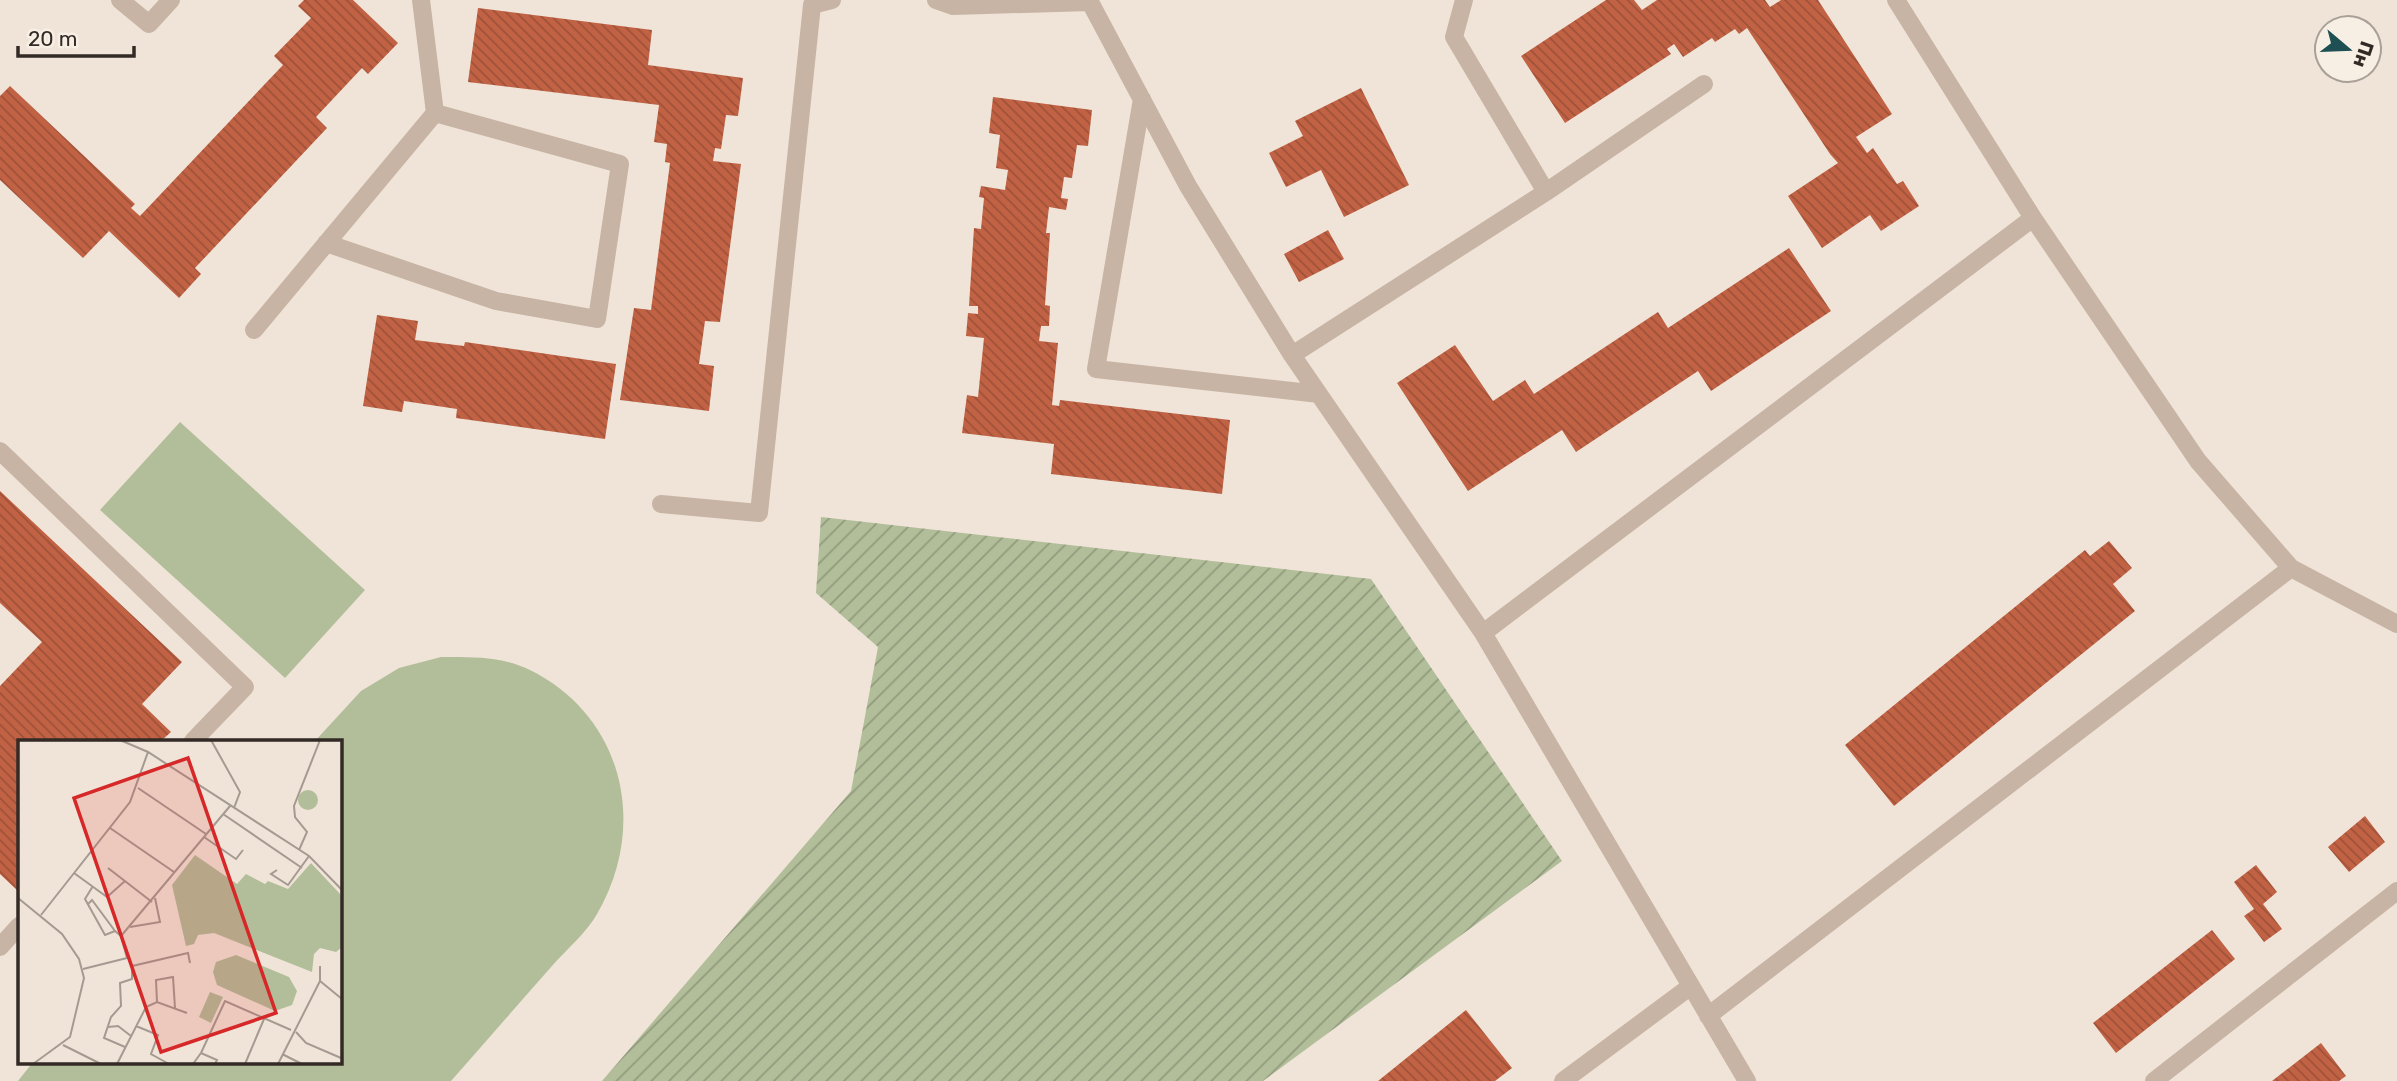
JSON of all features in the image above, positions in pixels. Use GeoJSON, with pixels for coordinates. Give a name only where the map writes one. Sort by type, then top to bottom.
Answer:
{"type":"FeatureCollection","features":[{"type":"Feature","properties":{"kind":"street"},"geometry":{"type":"LineString","coordinates":[[120,0],[149,24],[171,0]]}},
{"type":"Feature","properties":{"kind":"street"},"geometry":{"type":"LineString","coordinates":[[254,330],[435,113],[421,0]]}},
{"type":"Feature","properties":{"kind":"street"},"geometry":{"type":"LineString","coordinates":[[661,504],[759,513],[804,3],[832,0]]}},
{"type":"Feature","properties":{"kind":"street"},"geometry":{"type":"LineString","coordinates":[[936,0],[953,6],[1092,1],[1188,186],[1292,355],[1483,633],[1746,1081]]}},
{"type":"Feature","properties":{"kind":"street"},"geometry":{"type":"LineString","coordinates":[[1464,0],[1454,37],[1546,192]]}},
{"type":"Feature","properties":{"kind":"street"},"geometry":{"type":"LineString","coordinates":[[1896,0],[2033,218],[2198,461],[2291,568],[2397,624]]}},
{"type":"Feature","properties":{"kind":"street"},"geometry":{"type":"LineString","coordinates":[[1292,355],[1546,192],[1704,84]]}},
{"type":"Feature","properties":{"kind":"street"},"geometry":{"type":"LineString","coordinates":[[1142,99],[1097,369],[1319,394]]}},
{"type":"Feature","properties":{"kind":"street"},"geometry":{"type":"LineString","coordinates":[[327,243],[496,301],[597,319],[620,164],[435,113]]}},
{"type":"Feature","properties":{"kind":"street"},"geometry":{"type":"LineString","coordinates":[[1483,633],[2033,218]]}},
{"type":"Feature","properties":{"kind":"street"},"geometry":{"type":"LineString","coordinates":[[0,450],[245,687],[195,740]]}},
{"type":"Feature","properties":{"kind":"street"},"geometry":{"type":"LineString","coordinates":[[1708,1016],[2291,568]]}},
{"type":"Feature","properties":{"kind":"street"},"geometry":{"type":"LineString","coordinates":[[2154,1081],[2397,891]]}},
{"type":"Feature","properties":{"kind":"street"},"geometry":{"type":"LineString","coordinates":[[0,947],[18,927]]}},
{"type":"Feature","properties":{"kind":"street"},"geometry":{"type":"LineString","coordinates":[[1563,1081],[1690,986]]}},
{"type":"Feature","properties":{"kind":"green space"},"geometry":{"type":"Polygon","coordinates":[[[180,422],[365,590],[285,678],[100,510],[180,422]]]}},
{"type":"Feature","properties":{"kind":"green space"},"geometry":{"type":"Polygon","coordinates":[[[821,517],[1371,579],[1562,861],[1263,1081],[602,1081],[851,791],[878,647],[816,593],[821,517]]]}},
{"type":"Feature","properties":{"kind":"green space"},"geometry":{"type":"Polygon","coordinates":[[[441,657],[486,658],[519,665],[562,690],[587,715],[606,744],[618,776],[623,810],[622,845],[613,880],[593,921],[451,1081],[18,1081],[31,1064],[341,1064],[341,740],[316,740],[361,691],[399,668],[441,657]]]}},
{"type":"Feature","properties":{"kind":"building"},"geometry":{"type":"Polygon","coordinates":[[[304,0],[353,0],[398,43],[368,74],[362,68],[316,117],[327,128],[195,268],[201,274],[179,298],[109,231],[83,258],[0,180],[0,96],[10,86],[135,204],[131,208],[140,216],[283,65],[274,56],[311,18],[298,6],[304,0]]]}},
{"type":"Feature","properties":{"kind":"building"},"geometry":{"type":"Polygon","coordinates":[[[1606,0],[1634,0],[1642,10],[1657,0],[1765,0],[1770,7],[1781,0],[1818,0],[1892,114],[1856,137],[1867,153],[1873,148],[1897,184],[1903,181],[1919,206],[1881,231],[1870,215],[1822,248],[1788,196],[1838,163],[1747,28],[1739,34],[1735,29],[1715,42],[1712,38],[1683,57],[1674,44],[1667,49],[1671,54],[1565,123],[1521,56],[1606,0]]]}},
{"type":"Feature","properties":{"kind":"building"},"geometry":{"type":"Polygon","coordinates":[[[478,8],[652,30],[648,65],[743,78],[738,116],[726,115],[721,149],[715,148],[713,161],[741,164],[720,322],[705,321],[699,364],[714,366],[709,411],[620,400],[634,308],[651,310],[670,163],[665,162],[667,144],[654,142],[659,105],[468,82],[478,8]]]}},
{"type":"Feature","properties":{"kind":"building"},"geometry":{"type":"Polygon","coordinates":[[[1361,88],[1409,185],[1344,217],[1321,170],[1286,187],[1269,153],[1303,136],[1295,121],[1361,88]]]}},
{"type":"Feature","properties":{"kind":"building"},"geometry":{"type":"Polygon","coordinates":[[[993,97],[1092,110],[1088,146],[1077,145],[1072,178],[1064,177],[1061,198],[1068,199],[1066,210],[1049,207],[1045,305],[1050,306],[1049,326],[1041,326],[1039,341],[1058,343],[1052,405],[1059,406],[1060,400],[1230,420],[1222,494],[1051,474],[1054,444],[962,433],[967,395],[978,397],[984,338],[966,336],[968,313],[978,314],[978,306],[969,306],[974,228],[981,229],[984,198],[979,197],[981,186],[1005,190],[1008,170],[996,168],[1000,135],[989,133],[993,97]]]}},
{"type":"Feature","properties":{"kind":"building"},"geometry":{"type":"Polygon","coordinates":[[[1328,230],[1344,259],[1299,282],[1284,254],[1328,230]]]}},
{"type":"Feature","properties":{"kind":"building"},"geometry":{"type":"Polygon","coordinates":[[[1789,248],[1831,311],[1711,391],[1698,371],[1576,452],[1562,430],[1468,491],[1397,383],[1455,345],[1493,401],[1525,380],[1534,394],[1658,312],[1668,328],[1789,248]]]}},
{"type":"Feature","properties":{"kind":"building"},"geometry":{"type":"Polygon","coordinates":[[[377,315],[418,321],[415,340],[464,346],[465,342],[616,364],[605,439],[456,418],[457,409],[404,401],[402,412],[363,406],[377,315]]]}},
{"type":"Feature","properties":{"kind":"building"},"geometry":{"type":"Polygon","coordinates":[[[0,491],[182,662],[142,704],[171,732],[162,740],[18,740],[18,891],[0,874],[0,686],[42,642],[0,603],[0,491]]]}},
{"type":"Feature","properties":{"kind":"building"},"geometry":{"type":"Polygon","coordinates":[[[2109,541],[2132,568],[2113,584],[2135,611],[1894,806],[1845,745],[2085,550],[2090,556],[2109,541]]]}},
{"type":"Feature","properties":{"kind":"building"},"geometry":{"type":"Polygon","coordinates":[[[2365,816],[2385,842],[2349,872],[2328,847],[2365,816]]]}},
{"type":"Feature","properties":{"kind":"building"},"geometry":{"type":"Polygon","coordinates":[[[2256,865],[2277,892],[2263,904],[2282,929],[2264,942],[2244,916],[2254,909],[2234,882],[2256,865]]]}},
{"type":"Feature","properties":{"kind":"building"},"geometry":{"type":"Polygon","coordinates":[[[2212,930],[2235,959],[2116,1053],[2093,1023],[2212,930]]]}},
{"type":"Feature","properties":{"kind":"building"},"geometry":{"type":"Polygon","coordinates":[[[1466,1010],[1512,1068],[1495,1081],[1378,1081],[1466,1010]]]}},
{"type":"Feature","properties":{"kind":"building"},"geometry":{"type":"Polygon","coordinates":[[[2321,1043],[2346,1076],[2339,1081],[2272,1081],[2321,1043]]]}}]}
